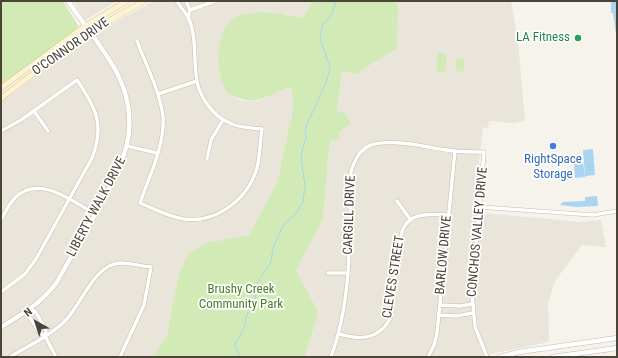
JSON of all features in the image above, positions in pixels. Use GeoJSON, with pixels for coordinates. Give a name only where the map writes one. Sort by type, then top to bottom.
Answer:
{"type":"FeatureCollection","features":[{"type":"Feature","properties":{"kind":"main road","name":"O'CONNOR DRIVE"},"geometry":{"type":"LineString","coordinates":[[1,88],[85,26],[127,1]]}},
{"type":"Feature","properties":{"kind":"main road","name":"O'CONNOR DRIVE"},"geometry":{"type":"LineString","coordinates":[[1,98],[89,32],[144,1]]}},
{"type":"Feature","properties":{"kind":"street","name":"LIBERTY WALK DRIVE"},"geometry":{"type":"LineString","coordinates":[[1,327],[30,310],[49,294],[118,171],[127,146],[129,120],[124,90],[112,65],[69,1]]}},
{"type":"Feature","properties":{"kind":"street"},"geometry":{"type":"LineString","coordinates":[[137,41],[158,94],[163,120],[157,153],[140,203],[175,217],[186,219],[204,218],[228,208],[243,195],[254,175],[258,162],[262,129],[238,126],[223,120],[213,112],[205,101],[197,81],[194,40],[188,19],[177,1]]}},
{"type":"Feature","properties":{"kind":"street"},"geometry":{"type":"LineString","coordinates":[[186,1],[190,10],[188,19]]}},
{"type":"Feature","properties":{"kind":"street"},"geometry":{"type":"LineString","coordinates":[[190,10],[214,1]]}},
{"type":"Feature","properties":{"kind":"street"},"geometry":{"type":"LineString","coordinates":[[1,131],[34,111],[77,80],[95,110],[98,134],[92,158],[36,259],[25,274],[1,292]]}},
{"type":"Feature","properties":{"kind":"street"},"geometry":{"type":"LineString","coordinates":[[158,94],[197,81]]}},
{"type":"Feature","properties":{"kind":"street"},"geometry":{"type":"LineString","coordinates":[[34,111],[48,131]]}},
{"type":"Feature","properties":{"kind":"street"},"geometry":{"type":"LineString","coordinates":[[206,159],[211,140],[223,120]]}},
{"type":"Feature","properties":{"kind":"street","name":"CARGILL DRIVE"},"geometry":{"type":"LineString","coordinates":[[331,357],[339,334],[345,307],[348,273],[352,171],[354,161],[362,150],[370,145],[386,142],[455,151],[484,152]]}},
{"type":"Feature","properties":{"kind":"street"},"geometry":{"type":"LineString","coordinates":[[127,146],[157,153]]}},
{"type":"Feature","properties":{"kind":"street","name":"BARLOW DRIVE"},"geometry":{"type":"LineString","coordinates":[[428,357],[434,345],[439,315],[455,151]]}},
{"type":"Feature","properties":{"kind":"street","name":"CONCHOS VALLEY DRIVE"},"geometry":{"type":"LineString","coordinates":[[484,152],[472,304],[480,342],[487,357]]}},
{"type":"Feature","properties":{"kind":"street"},"geometry":{"type":"LineString","coordinates":[[1,220],[13,200],[20,194],[32,188],[43,188],[69,199],[95,214]]}},
{"type":"Feature","properties":{"kind":"street"},"geometry":{"type":"LineString","coordinates":[[397,201],[410,219]]}},
{"type":"Feature","properties":{"kind":"street"},"geometry":{"type":"LineString","coordinates":[[480,207],[593,215],[617,211]]}},
{"type":"Feature","properties":{"kind":"street","name":"CLEVES STREET"},"geometry":{"type":"LineString","coordinates":[[339,334],[362,338],[374,336],[386,326],[390,319],[400,235],[405,225],[410,219],[422,214],[448,215]]}},
{"type":"Feature","properties":{"kind":"street"},"geometry":{"type":"LineString","coordinates":[[10,357],[45,336],[72,312],[95,277],[104,268],[120,263],[151,267],[144,305],[120,357]]}},
{"type":"Feature","properties":{"kind":"street"},"geometry":{"type":"LineString","coordinates":[[328,273],[348,273]]}},
{"type":"Feature","properties":{"kind":"street"},"geometry":{"type":"LineString","coordinates":[[440,305],[460,306],[472,304]]}},
{"type":"Feature","properties":{"kind":"street"},"geometry":{"type":"LineString","coordinates":[[45,336],[46,330],[34,311],[30,310],[28,315],[40,333],[45,336],[56,357]]}},
{"type":"Feature","properties":{"kind":"street"},"geometry":{"type":"LineString","coordinates":[[439,315],[456,316],[473,313]]}},
{"type":"Feature","properties":{"kind":"street"},"geometry":{"type":"LineString","coordinates":[[500,357],[519,352],[617,338]]}},
{"type":"Feature","properties":{"kind":"street"},"geometry":{"type":"LineString","coordinates":[[553,357],[617,348]]}},
{"type":"Feature","properties":{"kind":"shaded area"},"geometry":{"type":"Polygon","coordinates":[[[73,1],[117,1],[85,20],[73,1]]]}},
{"type":"Feature","properties":{"kind":"shaded area"},"geometry":{"type":"Polygon","coordinates":[[[154,1],[313,1],[303,18],[289,14],[253,13],[236,17],[220,40],[220,74],[228,94],[242,101],[260,100],[288,87],[292,90],[293,109],[277,183],[249,235],[205,243],[171,322],[167,335],[153,357],[1,357],[1,102],[98,31],[154,1]]]}},
{"type":"Feature","properties":{"kind":"shaded area"},"geometry":{"type":"Polygon","coordinates":[[[395,1],[511,1],[518,42],[525,121],[512,123],[489,121],[488,128],[483,127],[473,212],[581,222],[601,220],[606,247],[582,245],[555,281],[548,303],[549,342],[491,354],[485,357],[305,357],[318,315],[296,270],[323,219],[329,147],[338,133],[337,112],[342,72],[398,7],[395,1]]]}},
{"type":"Feature","properties":{"kind":"green space"},"geometry":{"type":"Polygon","coordinates":[[[1,1],[63,1],[79,27],[1,86],[1,1]]]}},
{"type":"Feature","properties":{"kind":"green space","name":"Brushy Creek Community Park"},"geometry":{"type":"Polygon","coordinates":[[[313,1],[395,1],[398,7],[397,48],[357,73],[342,72],[337,112],[345,113],[351,123],[338,133],[340,138],[332,141],[329,147],[323,219],[296,270],[316,308],[318,315],[305,356],[153,357],[167,335],[179,275],[188,254],[205,243],[249,235],[277,183],[293,109],[292,90],[288,87],[258,100],[245,100],[228,94],[221,79],[218,59],[220,43],[225,28],[236,17],[251,13],[260,12],[303,18],[313,1]]]}},
{"type":"Feature","properties":{"kind":"green space"},"geometry":{"type":"Polygon","coordinates":[[[439,52],[447,55],[445,72],[443,73],[436,71],[439,52]]]}},
{"type":"Feature","properties":{"kind":"green space"},"geometry":{"type":"Polygon","coordinates":[[[457,58],[465,59],[463,72],[455,71],[457,58]]]}},
{"type":"Feature","properties":{"kind":"water"},"geometry":{"type":"Polygon","coordinates":[[[611,1],[617,1],[617,42],[613,13],[611,13],[611,1]]]}},
{"type":"Feature","properties":{"kind":"water"},"geometry":{"type":"Polygon","coordinates":[[[593,149],[595,175],[585,176],[583,150],[593,149]]]}},
{"type":"Feature","properties":{"kind":"water"},"geometry":{"type":"Polygon","coordinates":[[[583,162],[585,177],[575,178],[574,163],[583,162]]]}},
{"type":"Feature","properties":{"kind":"water"},"geometry":{"type":"Polygon","coordinates":[[[597,196],[598,206],[577,207],[560,205],[563,202],[585,201],[585,197],[597,196]]]}},
{"type":"Feature","properties":{"kind":"waterway"},"geometry":{"type":"LineString","coordinates":[[240,357],[235,345],[244,328],[246,317],[255,302],[256,285],[271,262],[273,248],[281,230],[285,223],[295,215],[303,202],[305,186],[301,158],[306,139],[305,129],[327,80],[330,67],[320,39],[322,26],[332,14],[336,1]]}},
{"type":"Feature","properties":{"kind":"place","name":"LA Fitness"},"geometry":{"type":"Point","coordinates":[578,38]}},
{"type":"Feature","properties":{"kind":"place","name":"RightSpace Storage"},"geometry":{"type":"Point","coordinates":[553,146]}}]}
